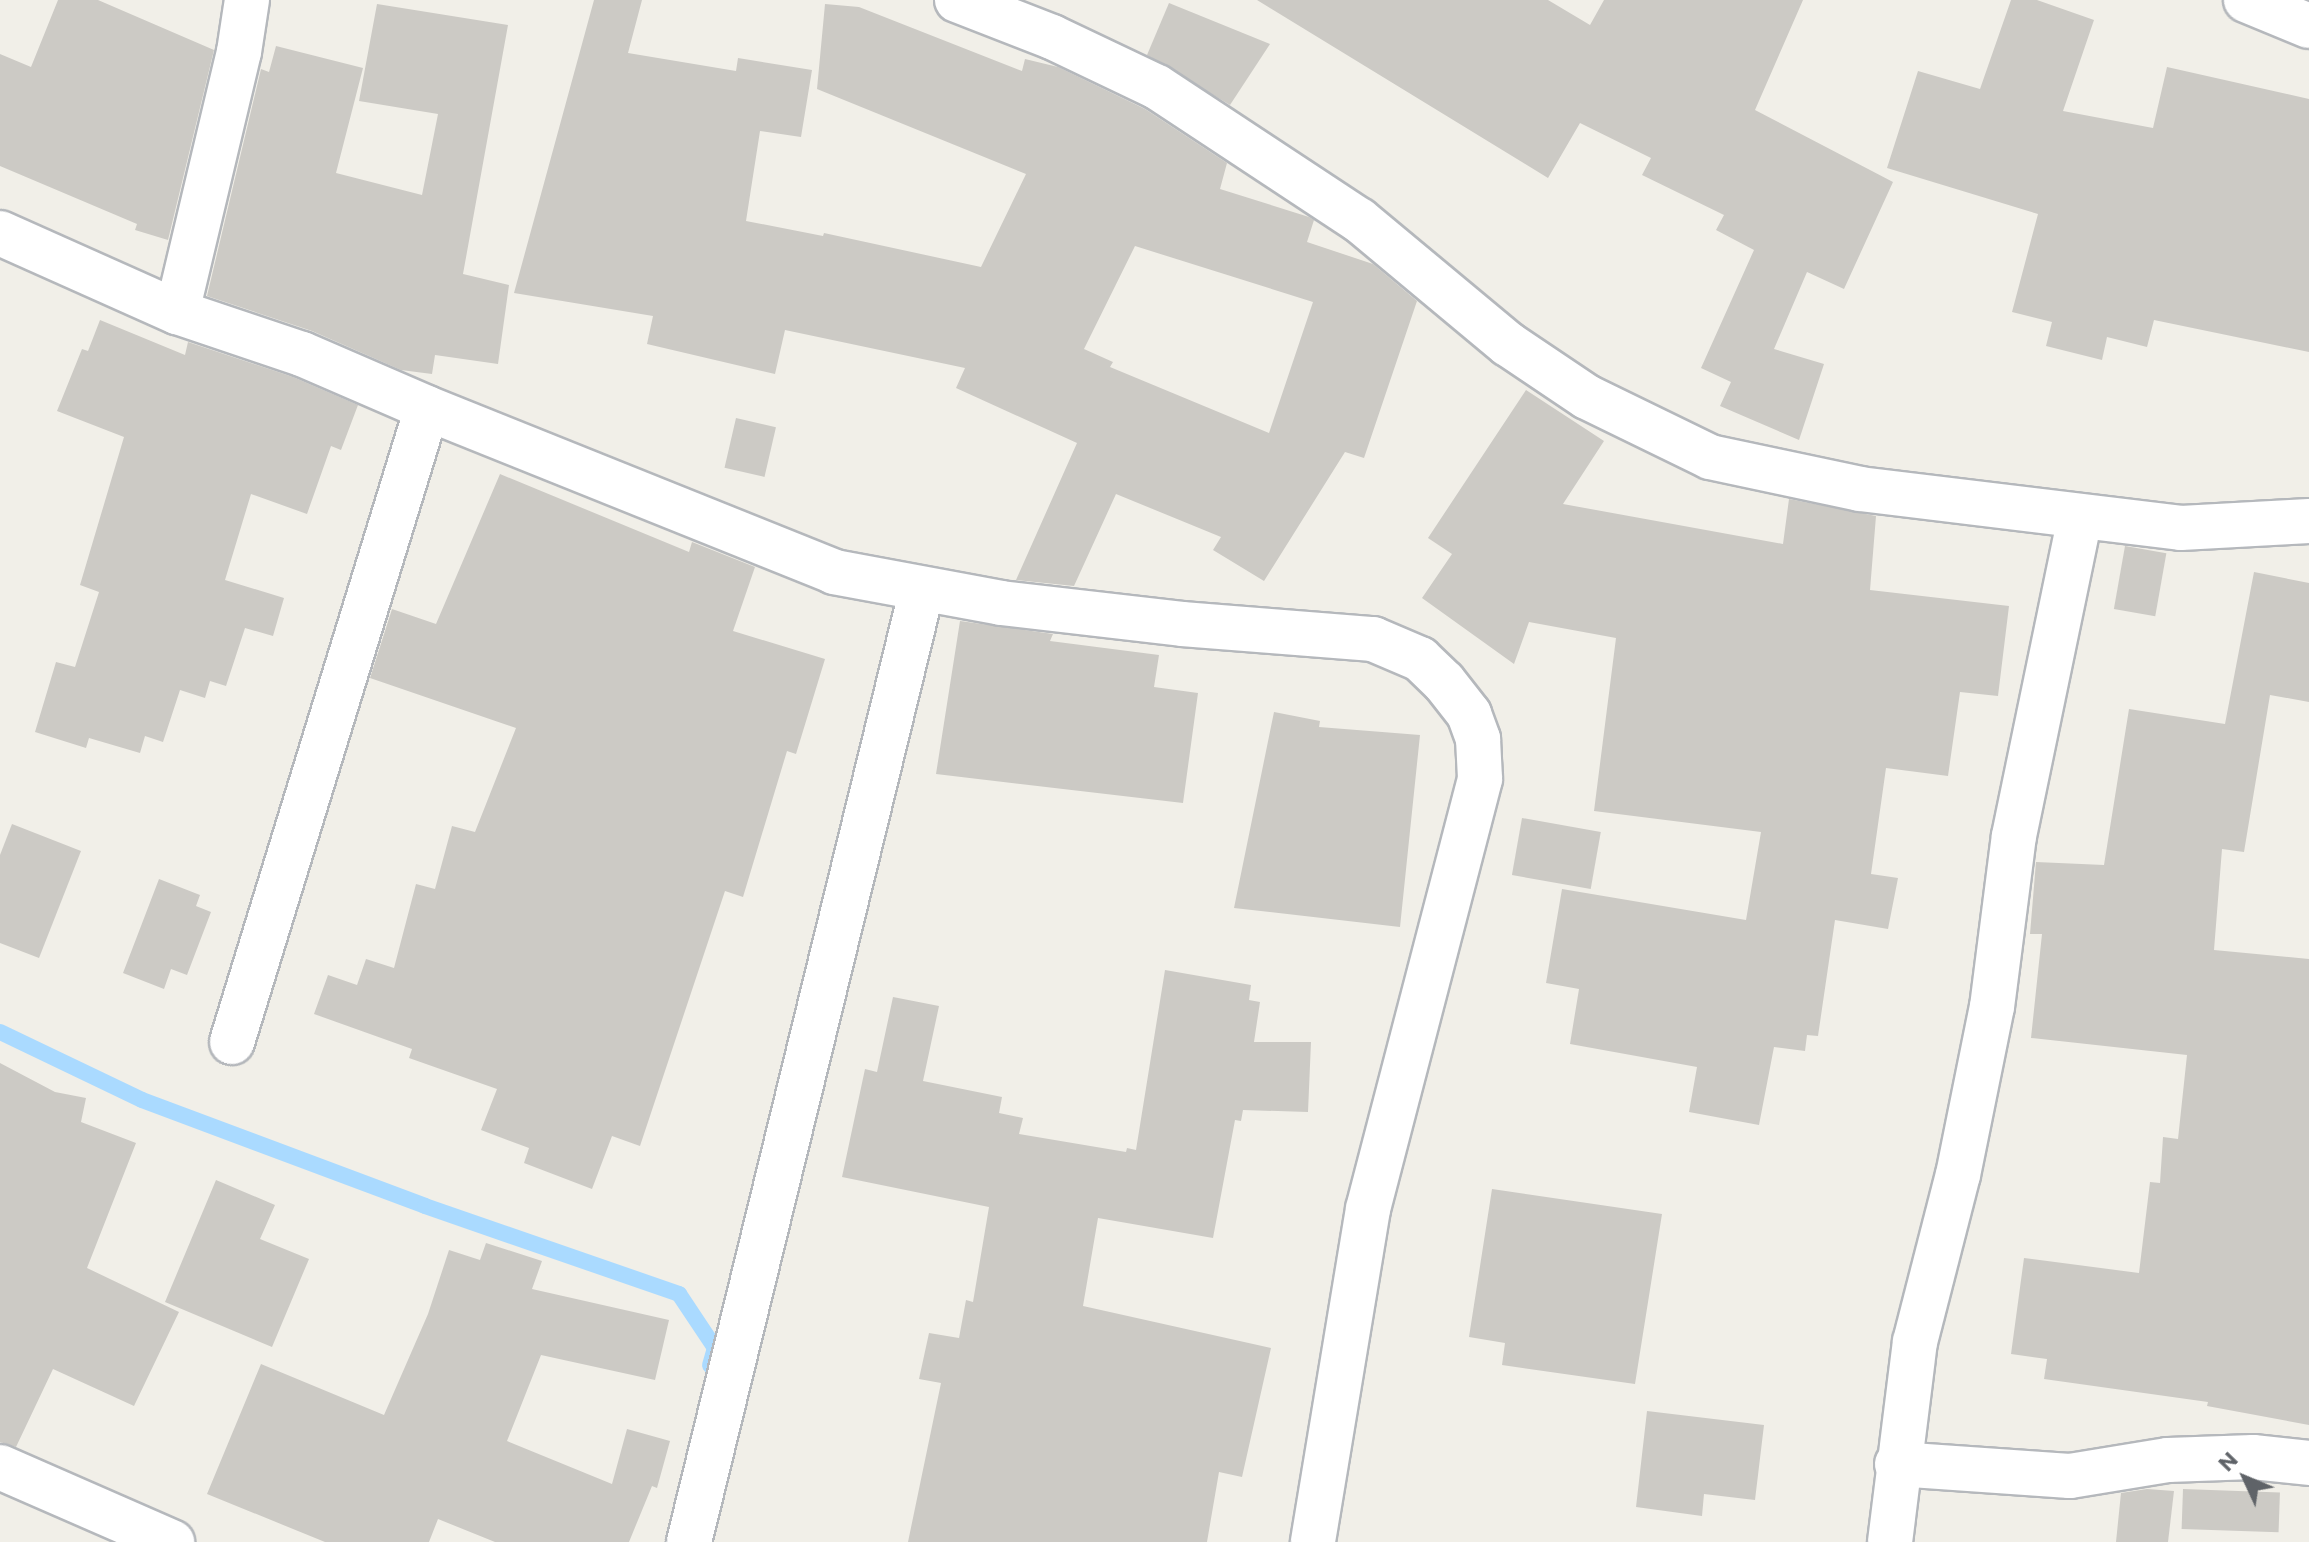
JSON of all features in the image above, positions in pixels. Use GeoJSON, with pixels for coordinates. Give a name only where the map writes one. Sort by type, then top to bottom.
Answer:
{"type":"FeatureCollection","features":[{"type":"Feature","properties":{"kind":"street"},"geometry":{"type":"LineString","coordinates":[[177,312],[239,52],[247,0]]}},
{"type":"Feature","properties":{"kind":"street"},"geometry":{"type":"LineString","coordinates":[[957,0],[1052,37],[1157,87],[1359,220],[1521,353],[1587,397],[1710,457],[1860,489],[2181,528],[2309,521]]}},
{"type":"Feature","properties":{"kind":"street"},"geometry":{"type":"LineString","coordinates":[[2246,0],[2309,26]]}},
{"type":"Feature","properties":{"kind":"street"},"geometry":{"type":"LineString","coordinates":[[0,233],[177,312],[302,354],[427,408],[834,572],[1001,603],[1167,623],[1373,639],[1420,659],[1469,714],[1478,739],[1480,779],[1368,1209],[1313,1542]]}},
{"type":"Feature","properties":{"kind":"street"},"geometry":{"type":"LineString","coordinates":[[232,1042],[427,408]]}},
{"type":"Feature","properties":{"kind":"street"},"geometry":{"type":"LineString","coordinates":[[1890,1542],[1897,1464],[1915,1342],[1958,1175],[1992,1007],[2014,836],[2080,517]]}},
{"type":"Feature","properties":{"kind":"street"},"geometry":{"type":"LineString","coordinates":[[689,1542],[922,589]]}},
{"type":"Feature","properties":{"kind":"street"},"geometry":{"type":"LineString","coordinates":[[1897,1464],[2070,1476],[2168,1460],[2253,1457],[2309,1463]]}},
{"type":"Feature","properties":{"kind":"street"},"geometry":{"type":"LineString","coordinates":[[0,1467],[172,1542]]}},
{"type":"Feature","properties":{"kind":"building"},"geometry":{"type":"Polygon","coordinates":[[[58,0],[98,0],[214,50],[168,240],[135,230],[137,224],[0,166],[0,54],[31,67],[58,0]]]}},
{"type":"Feature","properties":{"kind":"building"},"geometry":{"type":"Polygon","coordinates":[[[594,0],[642,0],[628,53],[736,71],[738,58],[812,70],[801,137],[760,131],[746,221],[823,236],[824,233],[981,267],[1026,174],[817,89],[825,4],[859,7],[1022,71],[1025,59],[1058,67],[1145,109],[1227,163],[1220,189],[1309,217],[1314,220],[1307,242],[1373,264],[1417,301],[1364,458],[1345,452],[1264,581],[1213,550],[1221,537],[1116,494],[1074,586],[1016,580],[1077,443],[956,388],[965,368],[785,330],[775,374],[647,344],[653,316],[514,293],[594,0]],[[1135,246],[1084,349],[1113,362],[1110,367],[1269,433],[1313,302],[1135,246]]]}},
{"type":"Feature","properties":{"kind":"building"},"geometry":{"type":"Polygon","coordinates":[[[1257,0],[1548,0],[1590,25],[1604,0],[1803,0],[1755,110],[1893,182],[1844,289],[1807,272],[1774,349],[1824,364],[1799,440],[1720,406],[1731,382],[1701,368],[1754,250],[1716,230],[1724,215],[1642,175],[1651,158],[1580,123],[1548,178],[1257,0]]]}},
{"type":"Feature","properties":{"kind":"building"},"geometry":{"type":"Polygon","coordinates":[[[2011,0],[2037,0],[2094,20],[2063,111],[2153,128],[2167,67],[2309,99],[2309,352],[2154,320],[2147,347],[2107,337],[2102,360],[2046,346],[2052,322],[2012,312],[2038,214],[1887,168],[1918,71],[1980,89],[2011,0]]]}},
{"type":"Feature","properties":{"kind":"building"},"geometry":{"type":"Polygon","coordinates":[[[1169,3],[1270,44],[1230,105],[1147,55],[1169,3]]]}},
{"type":"Feature","properties":{"kind":"building"},"geometry":{"type":"Polygon","coordinates":[[[377,4],[508,25],[463,274],[509,285],[498,364],[435,355],[432,374],[401,370],[312,331],[207,296],[261,69],[269,72],[276,46],[363,68],[336,173],[422,195],[438,114],[359,101],[377,4]]]}},
{"type":"Feature","properties":{"kind":"building"},"geometry":{"type":"Polygon","coordinates":[[[100,320],[185,355],[188,342],[293,377],[358,405],[341,450],[331,446],[307,514],[251,494],[225,580],[284,598],[273,636],[245,628],[226,686],[210,681],[205,698],[180,690],[163,742],[145,736],[140,753],[89,738],[86,748],[35,732],[56,662],[75,667],[99,592],[80,585],[124,437],[57,411],[82,349],[88,351],[100,320]]]}},
{"type":"Feature","properties":{"kind":"building"},"geometry":{"type":"Polygon","coordinates":[[[1526,390],[1604,441],[1563,504],[1783,544],[1789,499],[1876,516],[1870,590],[2009,606],[1998,696],[1960,692],[1948,776],[1886,768],[1871,874],[1898,878],[1888,929],[1835,920],[1818,1036],[1807,1035],[1805,1051],[1774,1047],[1759,1125],[1689,1112],[1697,1067],[1570,1044],[1579,989],[1546,983],[1562,889],[1746,920],[1761,832],[1594,811],[1616,638],[1529,622],[1514,664],[1422,598],[1452,554],[1428,538],[1526,390]]]}},
{"type":"Feature","properties":{"kind":"building"},"geometry":{"type":"Polygon","coordinates":[[[736,418],[776,427],[764,477],[725,468],[736,418]]]}},
{"type":"Feature","properties":{"kind":"building"},"geometry":{"type":"Polygon","coordinates":[[[500,474],[689,552],[692,542],[755,567],[733,631],[825,659],[796,754],[787,751],[743,897],[725,891],[640,1146],[612,1136],[592,1189],[524,1163],[529,1148],[481,1130],[497,1089],[409,1058],[412,1049],[314,1014],[328,975],[357,985],[366,959],[394,968],[416,884],[435,889],[452,826],[475,832],[516,728],[370,678],[392,609],[436,624],[500,474]]]}},
{"type":"Feature","properties":{"kind":"building"},"geometry":{"type":"Polygon","coordinates":[[[2125,546],[2166,553],[2155,616],[2114,609],[2125,546]]]}},
{"type":"Feature","properties":{"kind":"building"},"geometry":{"type":"Polygon","coordinates":[[[2254,572],[2309,583],[2309,702],[2270,695],[2244,852],[2222,849],[2214,950],[2309,959],[2309,1425],[2207,1406],[2208,1402],[2044,1379],[2047,1359],[2011,1354],[2024,1258],[2139,1273],[2150,1182],[2160,1183],[2163,1137],[2178,1139],[2187,1055],[2031,1038],[2042,934],[2030,934],[2036,862],[2104,865],[2129,709],[2225,724],[2254,572]]]}},
{"type":"Feature","properties":{"kind":"building"},"geometry":{"type":"Polygon","coordinates":[[[960,621],[1053,634],[1050,641],[1159,655],[1154,687],[1198,693],[1183,803],[936,774],[960,621]]]}},
{"type":"Feature","properties":{"kind":"building"},"geometry":{"type":"Polygon","coordinates":[[[1274,712],[1320,721],[1319,727],[1420,735],[1400,927],[1234,908],[1274,712]]]}},
{"type":"Feature","properties":{"kind":"building"},"geometry":{"type":"Polygon","coordinates":[[[1522,818],[1601,832],[1591,889],[1512,875],[1522,818]]]}},
{"type":"Feature","properties":{"kind":"building"},"geometry":{"type":"Polygon","coordinates":[[[12,824],[81,851],[39,958],[0,943],[0,855],[12,824]]]}},
{"type":"Feature","properties":{"kind":"building"},"geometry":{"type":"Polygon","coordinates":[[[159,879],[200,895],[196,906],[211,912],[187,975],[171,969],[164,989],[123,973],[159,879]]]}},
{"type":"Feature","properties":{"kind":"building"},"geometry":{"type":"Polygon","coordinates":[[[1165,970],[1251,985],[1249,1000],[1260,1002],[1254,1042],[1311,1042],[1308,1112],[1243,1110],[1241,1121],[1235,1120],[1213,1238],[1098,1218],[1083,1306],[1271,1348],[1242,1477],[1219,1472],[1207,1542],[908,1542],[941,1383],[919,1379],[929,1333],[959,1338],[966,1300],[973,1302],[989,1207],[842,1177],[865,1069],[877,1072],[893,997],[939,1006],[923,1081],[1002,1097],[999,1113],[1023,1118],[1019,1134],[1126,1152],[1127,1148],[1136,1150],[1165,970]]]}},
{"type":"Feature","properties":{"kind":"building"},"geometry":{"type":"Polygon","coordinates":[[[0,1063],[55,1092],[86,1098],[81,1122],[136,1143],[87,1268],[179,1312],[134,1406],[53,1369],[16,1447],[0,1442],[0,1063]]]}},
{"type":"Feature","properties":{"kind":"building"},"geometry":{"type":"Polygon","coordinates":[[[216,1180],[275,1205],[260,1239],[309,1259],[272,1347],[165,1302],[216,1180]]]}},
{"type":"Feature","properties":{"kind":"building"},"geometry":{"type":"Polygon","coordinates":[[[1492,1189],[1662,1214],[1635,1384],[1502,1365],[1505,1343],[1469,1337],[1492,1189]]]}},
{"type":"Feature","properties":{"kind":"building"},"geometry":{"type":"Polygon","coordinates":[[[486,1243],[542,1261],[532,1289],[669,1320],[655,1380],[541,1355],[507,1441],[612,1484],[627,1429],[670,1441],[657,1488],[652,1486],[629,1542],[495,1542],[438,1519],[429,1542],[325,1542],[207,1494],[261,1364],[384,1415],[428,1314],[449,1250],[480,1260],[486,1243]]]}},
{"type":"Feature","properties":{"kind":"building"},"geometry":{"type":"Polygon","coordinates":[[[1647,1411],[1764,1425],[1755,1500],[1704,1494],[1702,1516],[1636,1507],[1647,1411]]]}},
{"type":"Feature","properties":{"kind":"building"},"geometry":{"type":"Polygon","coordinates":[[[2147,1489],[2174,1491],[2168,1542],[2116,1542],[2121,1493],[2147,1489]]]}},
{"type":"Feature","properties":{"kind":"building"},"geometry":{"type":"Polygon","coordinates":[[[2183,1489],[2280,1492],[2279,1532],[2182,1529],[2183,1489]]]}},
{"type":"Feature","properties":{"kind":"waterway"},"geometry":{"type":"LineString","coordinates":[[0,1032],[142,1100],[425,1206],[679,1294],[715,1348],[710,1365]]}}]}
